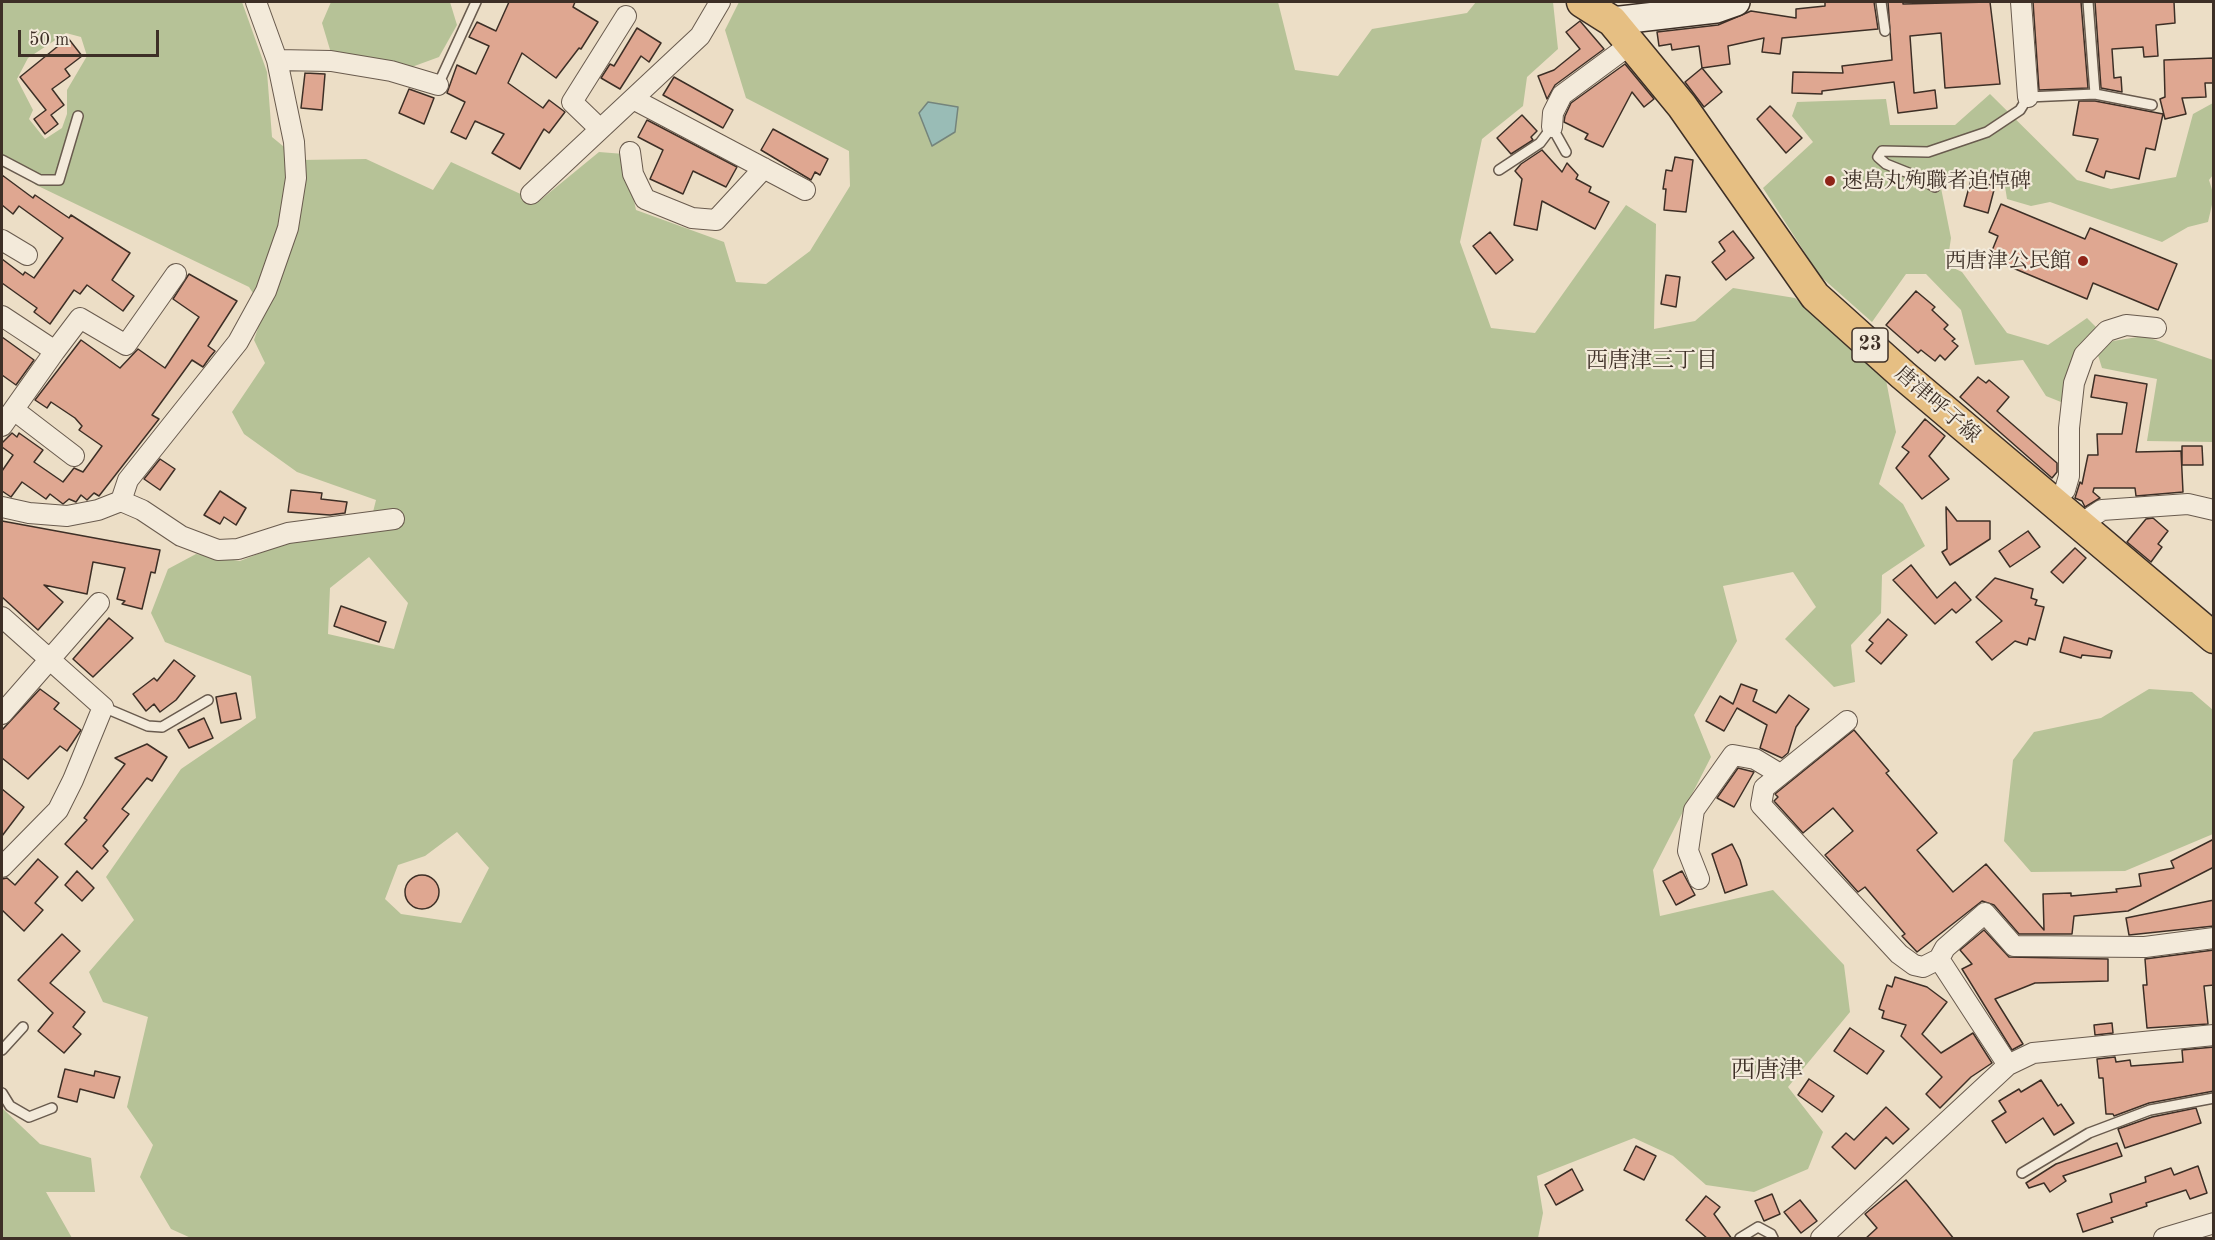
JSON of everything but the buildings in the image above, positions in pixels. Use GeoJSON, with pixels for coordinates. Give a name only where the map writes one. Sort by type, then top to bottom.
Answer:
{"type":"FeatureCollection","features":[{"type":"Feature","properties":{"kind":"main road","name":"唐津呼子線"},"geometry":{"type":"LineString","coordinates":[[1582,2],[1622,33],[1682,106],[1815,296],[1902,375],[2214,638]]}},
{"type":"Feature","properties":{"kind":"main road"},"geometry":{"type":"LineString","coordinates":[[1622,33],[1736,2]]}},
{"type":"Feature","properties":{"kind":"street"},"geometry":{"type":"LineString","coordinates":[[121,501],[128,480],[238,342],[269,281],[288,228],[296,178],[294,142],[277,60],[256,2]]}},
{"type":"Feature","properties":{"kind":"street"},"geometry":{"type":"LineString","coordinates":[[531,194],[700,36],[720,2]]}},
{"type":"Feature","properties":{"kind":"street"},"geometry":{"type":"LineString","coordinates":[[2021,2],[2028,97]]}},
{"type":"Feature","properties":{"kind":"street"},"geometry":{"type":"LineString","coordinates":[[600,129],[572,102],[626,16]]}},
{"type":"Feature","properties":{"kind":"street"},"geometry":{"type":"LineString","coordinates":[[1552,127],[1553,113],[1562,95],[1622,33]]}},
{"type":"Feature","properties":{"kind":"street"},"geometry":{"type":"LineString","coordinates":[[277,60],[331,61],[392,71],[438,85]]}},
{"type":"Feature","properties":{"kind":"street"},"geometry":{"type":"LineString","coordinates":[[633,99],[805,190]]}},
{"type":"Feature","properties":{"kind":"street"},"geometry":{"type":"LineString","coordinates":[[630,152],[633,174],[645,199],[692,218],[716,220],[764,168]]}},
{"type":"Feature","properties":{"kind":"street"},"geometry":{"type":"LineString","coordinates":[[2,240],[27,255]]}},
{"type":"Feature","properties":{"kind":"street"},"geometry":{"type":"LineString","coordinates":[[2,426],[80,318],[126,345],[177,274]]}},
{"type":"Feature","properties":{"kind":"street"},"geometry":{"type":"LineString","coordinates":[[2,316],[55,351]]}},
{"type":"Feature","properties":{"kind":"street"},"geometry":{"type":"LineString","coordinates":[[2051,502],[2065,490],[2069,476],[2069,428],[2074,383],[2084,355],[2107,331],[2126,325],[2156,328]]}},
{"type":"Feature","properties":{"kind":"street"},"geometry":{"type":"LineString","coordinates":[[14,410],[74,456]]}},
{"type":"Feature","properties":{"kind":"street"},"geometry":{"type":"LineString","coordinates":[[2,507],[29,513],[67,516],[98,510],[121,501],[142,510],[181,536],[218,550],[238,549],[288,533],[394,519]]}},
{"type":"Feature","properties":{"kind":"street"},"geometry":{"type":"LineString","coordinates":[[2079,525],[2102,510],[2188,504],[2214,510]]}},
{"type":"Feature","properties":{"kind":"street"},"geometry":{"type":"LineString","coordinates":[[2,714],[99,603]]}},
{"type":"Feature","properties":{"kind":"street"},"geometry":{"type":"LineString","coordinates":[[2,617],[104,707],[74,780],[58,810],[2,867]]}},
{"type":"Feature","properties":{"kind":"street"},"geometry":{"type":"LineString","coordinates":[[1847,721],[1764,788],[1761,805],[1899,954],[1914,965],[1923,967],[1939,959],[1944,948],[1985,913],[2014,946],[2145,947],[2214,938]]}},
{"type":"Feature","properties":{"kind":"street"},"geometry":{"type":"LineString","coordinates":[[1699,879],[1688,851],[1694,810],[1733,755],[1755,759],[1780,774]]}},
{"type":"Feature","properties":{"kind":"street"},"geometry":{"type":"LineString","coordinates":[[1939,959],[2008,1065]]}},
{"type":"Feature","properties":{"kind":"street"},"geometry":{"type":"LineString","coordinates":[[1821,1239],[2008,1065],[2032,1053],[2214,1035]]}},
{"type":"Feature","properties":{"kind":"street"},"geometry":{"type":"LineString","coordinates":[[2164,1239],[2214,1223]]}},
{"type":"Feature","properties":{"kind":"lane"},"geometry":{"type":"LineString","coordinates":[[438,85],[476,2]]}},
{"type":"Feature","properties":{"kind":"lane"},"geometry":{"type":"LineString","coordinates":[[1881,2],[1885,31]]}},
{"type":"Feature","properties":{"kind":"lane"},"geometry":{"type":"LineString","coordinates":[[2088,2],[2095,94]]}},
{"type":"Feature","properties":{"kind":"lane"},"geometry":{"type":"LineString","coordinates":[[1935,187],[1916,176],[1886,164],[1878,156],[1882,151],[1928,152],[1987,132],[2020,110],[2028,97],[2095,94],[2152,105]]}},
{"type":"Feature","properties":{"kind":"lane"},"geometry":{"type":"LineString","coordinates":[[2,159],[40,180],[59,180],[78,116]]}},
{"type":"Feature","properties":{"kind":"lane"},"geometry":{"type":"LineString","coordinates":[[1499,170],[1540,143],[1552,127],[1566,152]]}},
{"type":"Feature","properties":{"kind":"lane"},"geometry":{"type":"LineString","coordinates":[[104,707],[148,726],[162,727],[208,700]]}},
{"type":"Feature","properties":{"kind":"lane"},"geometry":{"type":"LineString","coordinates":[[2,1050],[23,1027]]}},
{"type":"Feature","properties":{"kind":"lane"},"geometry":{"type":"LineString","coordinates":[[2,1093],[10,1106],[29,1118],[52,1108]]}},
{"type":"Feature","properties":{"kind":"lane"},"geometry":{"type":"LineString","coordinates":[[2022,1173],[2089,1133],[2150,1110],[2214,1098]]}},
{"type":"Feature","properties":{"kind":"lane"},"geometry":{"type":"LineString","coordinates":[[1740,1239],[1758,1227],[1771,1234],[1773,1239]]}},
{"type":"Feature","properties":{"kind":"green space"},"geometry":{"type":"Polygon","coordinates":[[[2,2],[242,2],[267,72],[272,137],[300,160],[366,159],[433,190],[451,162],[538,202],[599,152],[624,154],[636,210],[724,242],[736,282],[766,284],[810,251],[850,186],[849,151],[746,98],[725,30],[739,2],[1278,2],[1295,70],[1338,76],[1372,29],[1467,13],[1476,2],[1553,2],[1558,49],[1527,77],[1523,106],[1482,139],[1460,242],[1491,328],[1535,333],[1626,205],[1656,224],[1654,329],[1695,321],[1733,288],[1795,298],[1886,380],[1896,432],[1879,484],[1903,504],[1925,546],[1882,575],[1881,613],[1851,645],[1855,682],[1834,687],[1785,639],[1816,607],[1793,572],[1723,586],[1737,641],[1694,715],[1711,757],[1653,870],[1660,916],[1773,890],[1844,965],[1850,1012],[1788,1087],[1823,1132],[1808,1169],[1754,1192],[1706,1185],[1673,1156],[1634,1138],[1537,1176],[1543,1213],[1538,1238],[191,1238],[171,1229],[140,1177],[153,1145],[127,1107],[148,1017],[103,1002],[89,972],[134,920],[106,877],[181,769],[256,718],[251,676],[165,642],[151,613],[168,569],[196,554],[240,561],[283,544],[369,528],[376,500],[297,472],[244,434],[232,412],[265,363],[254,340],[264,310],[249,287],[36,185],[2,156],[2,2]],[[66,33],[28,58],[17,79],[33,110],[29,119],[45,139],[62,128],[67,114],[67,90],[87,56],[81,37],[66,33]],[[369,557],[330,588],[328,634],[394,649],[408,603],[369,557]],[[457,832],[425,856],[398,865],[385,899],[401,914],[461,923],[489,868],[457,832]]]}},
{"type":"Feature","properties":{"kind":"green space"},"geometry":{"type":"Polygon","coordinates":[[[331,2],[450,2],[457,25],[439,57],[409,68],[331,53],[322,23],[331,2]]]}},
{"type":"Feature","properties":{"kind":"green space"},"geometry":{"type":"Polygon","coordinates":[[[1990,94],[2077,180],[2111,189],[2176,177],[2193,114],[2213,103],[2213,175],[2209,180],[2214,196],[2208,222],[2188,227],[2162,242],[2050,202],[2031,206],[2007,199],[2004,180],[1974,169],[1940,183],[1951,238],[1947,265],[1962,272],[2007,333],[2048,345],[2087,318],[2096,327],[2072,362],[2061,402],[2046,396],[2023,360],[1975,365],[1961,310],[1926,274],[1906,274],[1872,322],[1820,276],[1763,188],[1813,142],[1792,116],[1797,102],[1886,99],[1890,125],[1955,125],[1990,94]]]}},
{"type":"Feature","properties":{"kind":"green space"},"geometry":{"type":"Polygon","coordinates":[[[2144,336],[2213,360],[2213,442],[2147,441],[2157,379],[2102,368],[2097,352],[2113,341],[2144,336]]]}},
{"type":"Feature","properties":{"kind":"green space"},"geometry":{"type":"Polygon","coordinates":[[[2149,689],[2192,692],[2213,710],[2213,834],[2125,871],[2031,872],[2004,841],[2013,760],[2034,732],[2101,718],[2149,689]]]}},
{"type":"Feature","properties":{"kind":"green space"},"geometry":{"type":"Polygon","coordinates":[[[2,1108],[40,1144],[91,1158],[95,1192],[46,1192],[72,1238],[2,1238],[2,1108]]]}},
{"type":"Feature","properties":{"kind":"water"},"geometry":{"type":"Polygon","coordinates":[[[928,102],[958,107],[955,132],[932,146],[919,113],[928,102]]]}},
{"type":"Feature","properties":{"kind":"place","name":"速島丸殉職者追悼碑"},"geometry":{"type":"Point","coordinates":[1830,181]}},
{"type":"Feature","properties":{"kind":"place","name":"西唐津公民館"},"geometry":{"type":"Point","coordinates":[2083,261]}},
{"type":"Feature","properties":{"kind":"district","name":"西唐津三丁目"},"geometry":{"type":"Point","coordinates":[1652,361]}},
{"type":"Feature","properties":{"kind":"district","name":"西唐津"},"geometry":{"type":"Point","coordinates":[1767,1071]}}]}
